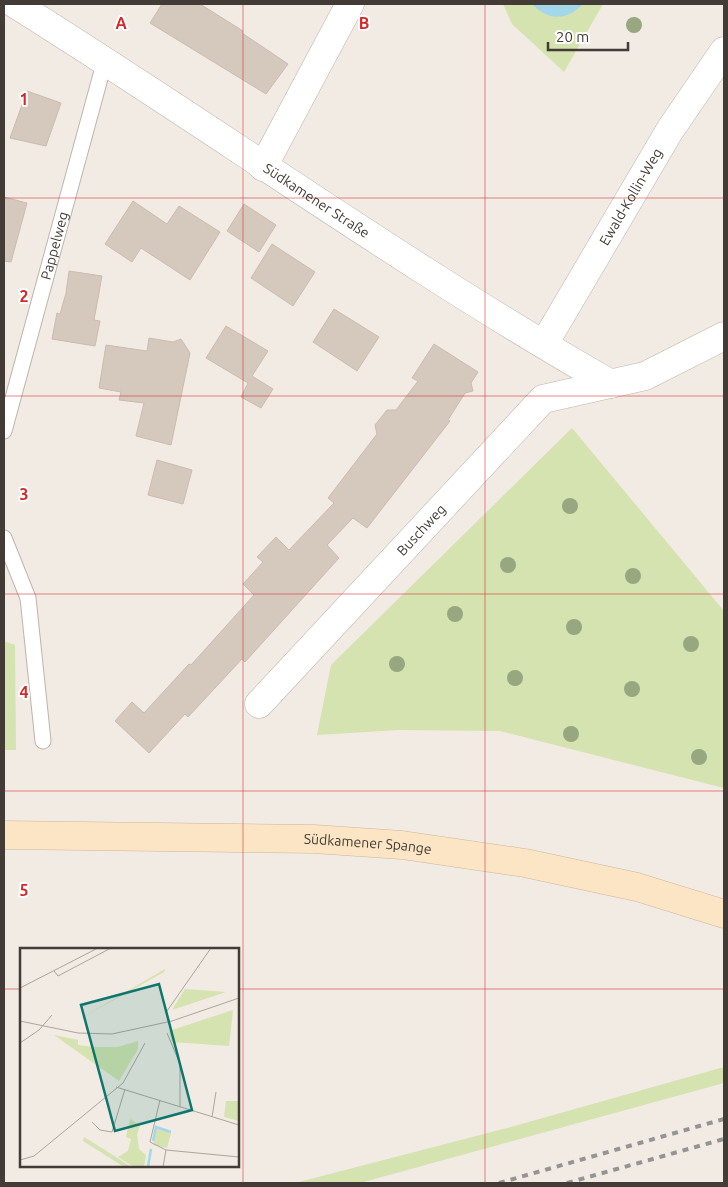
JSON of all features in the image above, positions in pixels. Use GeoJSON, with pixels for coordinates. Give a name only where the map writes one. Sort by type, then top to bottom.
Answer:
{"type":"FeatureCollection","features":[{"type":"Feature","properties":{"kind":"street","name":"Südkamener Straße"},"geometry":{"type":"LineString","coordinates":[[15,4],[105,60],[263,167],[544,344],[605,386]]}},
{"type":"Feature","properties":{"kind":"street"},"geometry":{"type":"LineString","coordinates":[[263,167],[350,4]]}},
{"type":"Feature","properties":{"kind":"street","name":"Ewald-Kollin-Weg"},"geometry":{"type":"LineString","coordinates":[[544,344],[670,130],[724,51]]}},
{"type":"Feature","properties":{"kind":"street","name":"Buschweg"},"geometry":{"type":"LineString","coordinates":[[259,704],[543,399],[645,376],[724,336]]}},
{"type":"Feature","properties":{"kind":"street","name":"Südkamener Spange"},"geometry":{"type":"LineString","coordinates":[[4,835],[304,839],[402,845],[525,863],[637,887],[724,914]]}},
{"type":"Feature","properties":{"kind":"lane","name":"Pappelweg"},"geometry":{"type":"LineString","coordinates":[[4,430],[105,60]]}},
{"type":"Feature","properties":{"kind":"lane"},"geometry":{"type":"LineString","coordinates":[[4,538],[28,598],[42,741]]}},
{"type":"Feature","properties":{"kind":"green space"},"geometry":{"type":"Polygon","coordinates":[[[503,4],[603,4],[564,72],[512,24],[503,4]]]}},
{"type":"Feature","properties":{"kind":"green space"},"geometry":{"type":"Polygon","coordinates":[[[572,428],[724,611],[724,788],[500,731],[399,730],[317,735],[331,665],[572,428]]]}},
{"type":"Feature","properties":{"kind":"green space"},"geometry":{"type":"Polygon","coordinates":[[[4,641],[15,645],[16,750],[4,750],[4,641]]]}},
{"type":"Feature","properties":{"kind":"green space"},"geometry":{"type":"Polygon","coordinates":[[[724,1067],[724,1083],[360,1183],[295,1183],[511,1127],[724,1067]]]}},
{"type":"Feature","properties":{"kind":"water"},"geometry":{"type":"Polygon","coordinates":[[[532,4],[583,4],[571,14],[558,17],[544,14],[532,4]]]}},
{"type":"Feature","properties":{"kind":"building"},"geometry":{"type":"Polygon","coordinates":[[[162,4],[200,4],[243,31],[242,33],[288,64],[266,94],[150,23],[162,4]]]}},
{"type":"Feature","properties":{"kind":"building"},"geometry":{"type":"Polygon","coordinates":[[[27,91],[61,103],[46,146],[10,138],[27,91]]]}},
{"type":"Feature","properties":{"kind":"building"},"geometry":{"type":"Polygon","coordinates":[[[4,197],[27,203],[11,262],[4,261],[4,197]]]}},
{"type":"Feature","properties":{"kind":"building"},"geometry":{"type":"Polygon","coordinates":[[[133,201],[167,224],[179,206],[220,232],[190,280],[141,248],[132,262],[105,244],[133,201]]]}},
{"type":"Feature","properties":{"kind":"building"},"geometry":{"type":"Polygon","coordinates":[[[244,204],[276,225],[259,252],[227,231],[244,204]]]}},
{"type":"Feature","properties":{"kind":"building"},"geometry":{"type":"Polygon","coordinates":[[[272,244],[315,272],[293,306],[251,278],[272,244]]]}},
{"type":"Feature","properties":{"kind":"building"},"geometry":{"type":"Polygon","coordinates":[[[69,271],[102,276],[94,320],[100,321],[95,346],[52,339],[57,313],[60,314],[66,293],[69,271]]]}},
{"type":"Feature","properties":{"kind":"building"},"geometry":{"type":"Polygon","coordinates":[[[334,309],[379,337],[357,371],[313,342],[334,309]]]}},
{"type":"Feature","properties":{"kind":"building"},"geometry":{"type":"Polygon","coordinates":[[[226,326],[268,351],[252,376],[273,389],[261,408],[241,397],[248,383],[206,358],[226,326]]]}},
{"type":"Feature","properties":{"kind":"building"},"geometry":{"type":"Polygon","coordinates":[[[149,338],[173,342],[181,339],[190,353],[171,445],[136,436],[144,403],[119,400],[121,392],[99,388],[106,345],[147,351],[149,338]]]}},
{"type":"Feature","properties":{"kind":"building"},"geometry":{"type":"Polygon","coordinates":[[[434,344],[478,372],[471,383],[473,391],[465,393],[448,420],[450,421],[367,528],[353,518],[327,545],[339,558],[245,662],[242,659],[188,717],[185,714],[149,753],[115,721],[132,702],[144,713],[189,664],[191,665],[254,595],[243,584],[263,562],[257,557],[276,537],[289,550],[334,503],[328,498],[377,434],[375,425],[387,410],[396,410],[418,381],[412,378],[434,344]]]}},
{"type":"Feature","properties":{"kind":"building"},"geometry":{"type":"Polygon","coordinates":[[[157,460],[192,470],[183,504],[148,495],[157,460]]]}},
{"type":"Feature","properties":{"kind":"railway"},"geometry":{"type":"LineString","coordinates":[[499,1183],[724,1119]]}},
{"type":"Feature","properties":{"kind":"railway"},"geometry":{"type":"LineString","coordinates":[[567,1183],[724,1139]]}}]}
